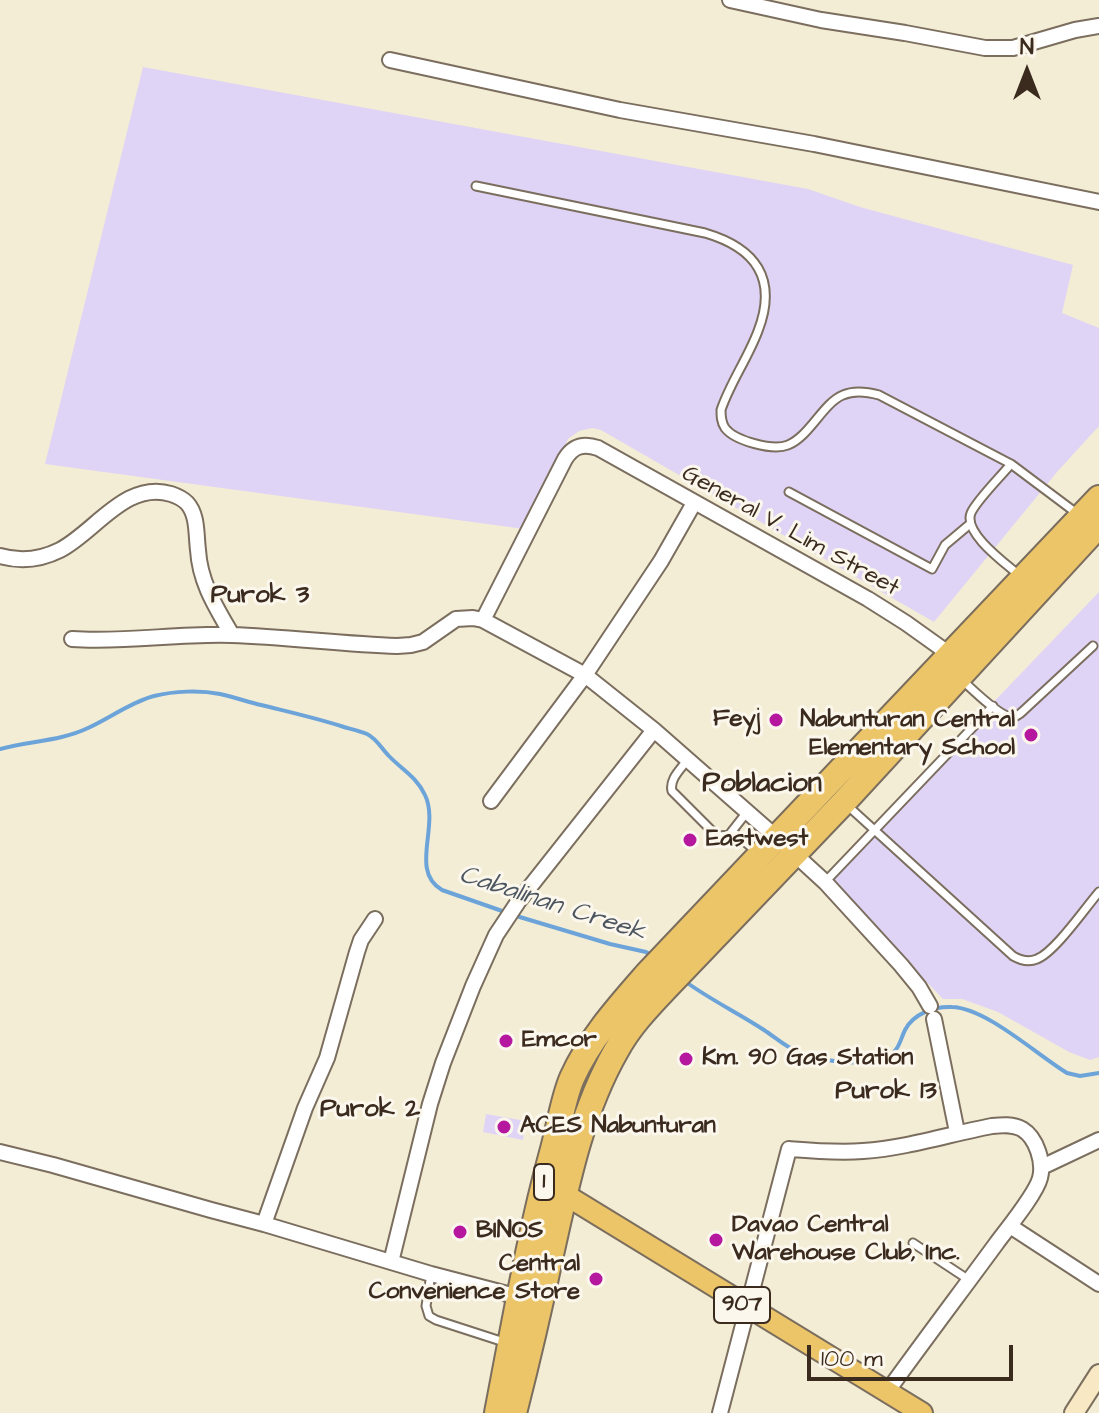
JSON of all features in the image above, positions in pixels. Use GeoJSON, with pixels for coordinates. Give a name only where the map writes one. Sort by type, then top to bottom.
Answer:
{"type":"FeatureCollection","features":[{"type":"Feature","properties":{"kind":"highway","name":"1"},"geometry":{"type":"LineString","coordinates":[[777,854],[844,802],[1022,578],[1095,509]]}},
{"type":"Feature","properties":{"kind":"highway","name":"1"},"geometry":{"type":"LineString","coordinates":[[502,1412],[530,1350],[571,1080],[590,1044],[611,1015],[656,981],[955,666],[1095,509]]}},
{"type":"Feature","properties":{"kind":"highway","name":"1"},"geometry":{"type":"LineString","coordinates":[[502,1412],[508,1344],[519,1297],[553,1192]]}},
{"type":"Feature","properties":{"kind":"main road","name":"907"},"geometry":{"type":"LineString","coordinates":[[553,1192],[922,1413]]}},
{"type":"Feature","properties":{"kind":"street"},"geometry":{"type":"LineString","coordinates":[[730,0],[821,20],[999,49],[1099,26]]}},
{"type":"Feature","properties":{"kind":"street"},"geometry":{"type":"LineString","coordinates":[[390,60],[620,110],[814,144],[1099,202]]}},
{"type":"Feature","properties":{"kind":"street","name":"General V. Lim Street"},"geometry":{"type":"LineString","coordinates":[[483,620],[565,459],[570,451],[584,445],[598,448],[868,599],[955,666]]}},
{"type":"Feature","properties":{"kind":"street"},"geometry":{"type":"LineString","coordinates":[[0,556],[13,560],[42,558],[72,544],[113,509],[134,497],[156,492],[179,497],[186,501],[194,515],[204,585],[232,635]]}},
{"type":"Feature","properties":{"kind":"street"},"geometry":{"type":"LineString","coordinates":[[491,801],[585,675],[661,561],[694,503]]}},
{"type":"Feature","properties":{"kind":"street"},"geometry":{"type":"LineString","coordinates":[[72,639],[96,641],[175,635],[232,635],[397,646],[423,642],[456,619],[464,617],[483,620],[585,675],[654,730],[747,812],[777,854],[825,882],[919,987],[932,1012],[957,1132]]}},
{"type":"Feature","properties":{"kind":"street"},"geometry":{"type":"LineString","coordinates":[[391,1262],[430,1104],[487,953],[518,902],[654,730]]}},
{"type":"Feature","properties":{"kind":"street"},"geometry":{"type":"LineString","coordinates":[[264,1224],[305,1108],[327,1058],[361,940],[375,919]]}},
{"type":"Feature","properties":{"kind":"street"},"geometry":{"type":"LineString","coordinates":[[720,1413],[789,1149],[837,1153],[867,1151],[1004,1125],[1023,1130],[1036,1147],[1042,1167],[1037,1186],[887,1392]]}},
{"type":"Feature","properties":{"kind":"street"},"geometry":{"type":"LineString","coordinates":[[1042,1167],[1099,1140]]}},
{"type":"Feature","properties":{"kind":"street"},"geometry":{"type":"LineString","coordinates":[[0,1152],[519,1297]]}},
{"type":"Feature","properties":{"kind":"street"},"geometry":{"type":"LineString","coordinates":[[1010,1226],[1099,1284]]}},
{"type":"Feature","properties":{"kind":"street"},"geometry":{"type":"LineString","coordinates":[[1074,1413],[1099,1374]]}},
{"type":"Feature","properties":{"kind":"lane"},"geometry":{"type":"LineString","coordinates":[[476,186],[705,233],[726,239],[745,251],[758,266],[766,299],[757,334],[721,410],[724,426],[731,434],[763,446],[787,446],[803,434],[837,398],[844,394],[867,392],[888,398],[1095,509]]}},
{"type":"Feature","properties":{"kind":"lane"},"geometry":{"type":"LineString","coordinates":[[1011,464],[975,508],[970,524],[975,534],[1022,578]]}},
{"type":"Feature","properties":{"kind":"lane"},"geometry":{"type":"LineString","coordinates":[[789,492],[932,569],[945,545],[970,524]]}},
{"type":"Feature","properties":{"kind":"lane"},"geometry":{"type":"LineString","coordinates":[[955,666],[993,706],[1013,717],[1020,714],[1093,646]]}},
{"type":"Feature","properties":{"kind":"lane"},"geometry":{"type":"LineString","coordinates":[[825,882],[993,706]]}},
{"type":"Feature","properties":{"kind":"lane"},"geometry":{"type":"LineString","coordinates":[[688,759],[672,780],[672,791],[716,835],[725,836],[733,832],[747,812]]}},
{"type":"Feature","properties":{"kind":"lane"},"geometry":{"type":"LineString","coordinates":[[844,802],[1013,956],[1027,962],[1041,958],[1099,892]]}},
{"type":"Feature","properties":{"kind":"lane"},"geometry":{"type":"LineString","coordinates":[[733,832],[777,854]]}},
{"type":"Feature","properties":{"kind":"lane"},"geometry":{"type":"LineString","coordinates":[[913,1243],[969,1280]]}},
{"type":"Feature","properties":{"kind":"lane"},"geometry":{"type":"LineString","coordinates":[[431,1274],[426,1306],[429,1316],[508,1344]]}},
{"type":"Feature","properties":{"kind":"shaded area"},"geometry":{"type":"Polygon","coordinates":[[[143,67],[808,189],[860,207],[1073,265],[1062,313],[1099,328],[1099,426],[1057,472],[934,622],[601,430],[592,428],[579,431],[568,439],[524,529],[45,464],[143,67]]]}},
{"type":"Feature","properties":{"kind":"shaded area","name":"Nabunturan Central Elementary School"},"geometry":{"type":"Polygon","coordinates":[[[1099,592],[1099,1057],[1090,1060],[1069,1052],[998,1012],[962,999],[943,999],[826,877],[1099,592]]]}},
{"type":"Feature","properties":{"kind":"shaded area","name":"ACES Nabunturan"},"geometry":{"type":"Polygon","coordinates":[[[486,1114],[526,1121],[523,1140],[483,1132],[486,1114]]]}},
{"type":"Feature","properties":{"kind":"waterway","name":"Cabalinan Creek"},"geometry":{"type":"LineString","coordinates":[[0,749],[67,736],[145,699],[187,692],[225,695],[361,732],[376,741],[413,778],[425,795],[429,807],[426,860],[432,882],[442,890],[505,912]]}},
{"type":"Feature","properties":{"kind":"waterway","name":"Cabalinan Creek"},"geometry":{"type":"LineString","coordinates":[[513,915],[646,952],[654,957]]}},
{"type":"Feature","properties":{"kind":"waterway","name":"Cabalinan Creek"},"geometry":{"type":"LineString","coordinates":[[686,982],[791,1048],[821,1059],[862,1062],[886,1057],[896,1050],[905,1030],[919,1015],[952,1007],[965,1009],[995,1023],[1067,1073],[1080,1076],[1099,1073]]}},
{"type":"Feature","properties":{"kind":"place","name":"Feyj"},"geometry":{"type":"Point","coordinates":[776,720]}},
{"type":"Feature","properties":{"kind":"place","name":"Nabunturan Central Elementary School"},"geometry":{"type":"Point","coordinates":[1031,735]}},
{"type":"Feature","properties":{"kind":"place","name":"Eastwest"},"geometry":{"type":"Point","coordinates":[690,840]}},
{"type":"Feature","properties":{"kind":"place","name":"Emcor"},"geometry":{"type":"Point","coordinates":[506,1041]}},
{"type":"Feature","properties":{"kind":"place","name":"Km. 90 Gas Station"},"geometry":{"type":"Point","coordinates":[686,1059]}},
{"type":"Feature","properties":{"kind":"place","name":"ACES Nabunturan"},"geometry":{"type":"Point","coordinates":[504,1127]}},
{"type":"Feature","properties":{"kind":"place","name":"BINOS"},"geometry":{"type":"Point","coordinates":[460,1232]}},
{"type":"Feature","properties":{"kind":"place","name":"Davao Central Warehouse Club, Inc."},"geometry":{"type":"Point","coordinates":[716,1240]}},
{"type":"Feature","properties":{"kind":"place","name":"Central Convenience Store"},"geometry":{"type":"Point","coordinates":[596,1279]}},
{"type":"Feature","properties":{"kind":"district","name":"Purok 3"},"geometry":{"type":"Point","coordinates":[260,597]}},
{"type":"Feature","properties":{"kind":"district","name":"Poblacion"},"geometry":{"type":"Point","coordinates":[762,785]}},
{"type":"Feature","properties":{"kind":"district","name":"Purok 13"},"geometry":{"type":"Point","coordinates":[886,1093]}},
{"type":"Feature","properties":{"kind":"district","name":"Purok 2"},"geometry":{"type":"Point","coordinates":[370,1111]}}]}
